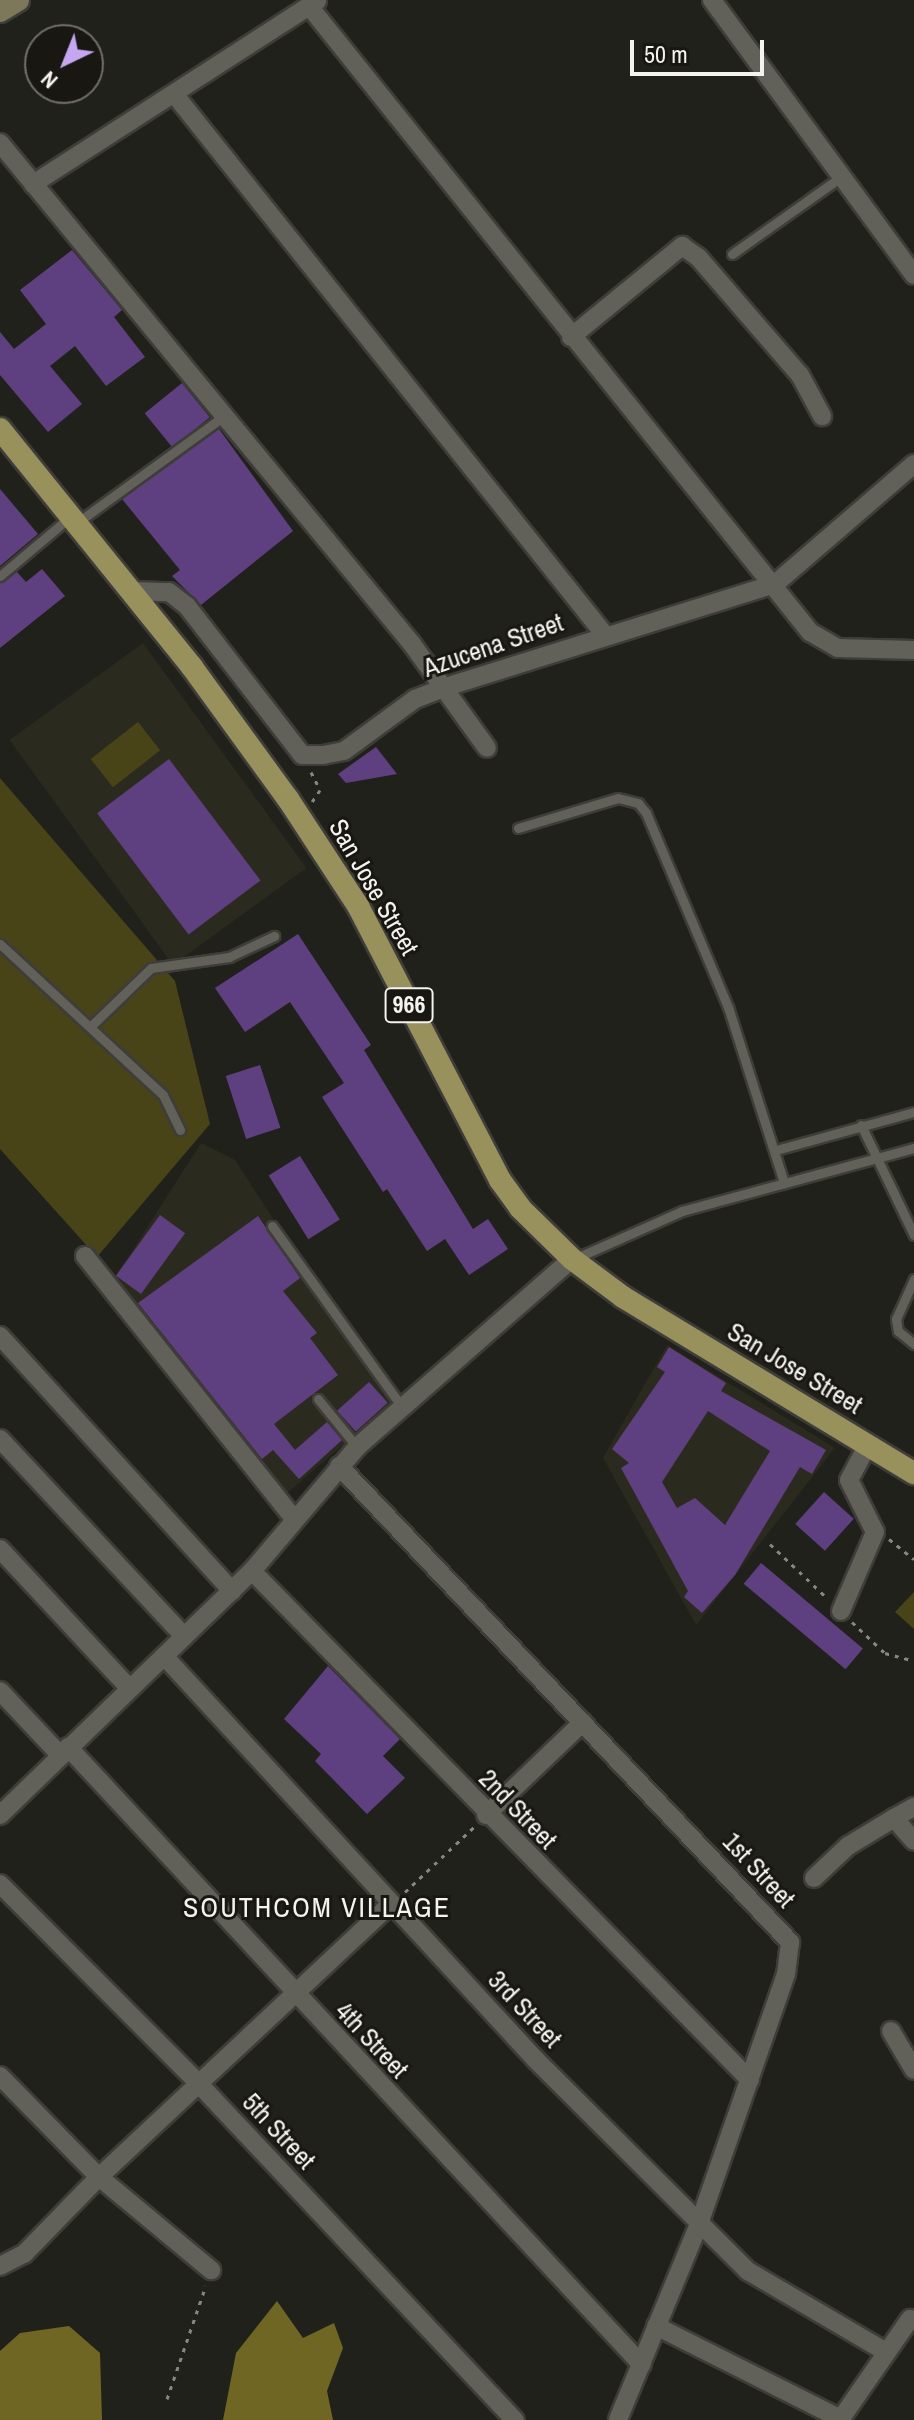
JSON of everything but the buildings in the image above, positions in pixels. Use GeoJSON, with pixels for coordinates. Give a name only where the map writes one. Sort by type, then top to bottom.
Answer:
{"type":"FeatureCollection","features":[{"type":"Feature","properties":{"kind":"main road"},"geometry":{"type":"LineString","coordinates":[[0,11],[18,0]]}},
{"type":"Feature","properties":{"kind":"main road","name":"San Jose Street"},"geometry":{"type":"LineString","coordinates":[[1,433],[132,591],[239,729],[358,906],[500,1180],[520,1208],[572,1259],[623,1297],[914,1473]]}},
{"type":"Feature","properties":{"kind":"street"},"geometry":{"type":"LineString","coordinates":[[712,0],[914,275]]}},
{"type":"Feature","properties":{"kind":"street"},"geometry":{"type":"LineString","coordinates":[[33,184],[314,3],[571,337],[775,584],[810,632],[838,648],[914,650]]}},
{"type":"Feature","properties":{"kind":"street"},"geometry":{"type":"LineString","coordinates":[[175,95],[605,635]]}},
{"type":"Feature","properties":{"kind":"street"},"geometry":{"type":"LineString","coordinates":[[0,143],[446,687],[487,748]]}},
{"type":"Feature","properties":{"kind":"street"},"geometry":{"type":"LineString","coordinates":[[571,337],[682,246],[698,257],[800,375],[822,416]]}},
{"type":"Feature","properties":{"kind":"street","name":"Azucena Street"},"geometry":{"type":"LineString","coordinates":[[132,591],[169,592],[187,606],[302,755],[344,751],[415,699],[605,635],[775,584],[914,464]]}},
{"type":"Feature","properties":{"kind":"street"},"geometry":{"type":"LineString","coordinates":[[85,1256],[295,1520]]}},
{"type":"Feature","properties":{"kind":"street"},"geometry":{"type":"LineString","coordinates":[[0,1815],[252,1571],[357,1447],[572,1259]]}},
{"type":"Feature","properties":{"kind":"street"},"geometry":{"type":"LineString","coordinates":[[0,1336],[232,1591]]}},
{"type":"Feature","properties":{"kind":"street"},"geometry":{"type":"LineString","coordinates":[[0,1439],[184,1636]]}},
{"type":"Feature","properties":{"kind":"street"},"geometry":{"type":"LineString","coordinates":[[841,1611],[875,1532],[849,1480],[868,1445]]}},
{"type":"Feature","properties":{"kind":"street","name":"1st Street"},"geometry":{"type":"LineString","coordinates":[[339,1466],[790,1942],[786,1974],[699,2224],[618,2420]]}},
{"type":"Feature","properties":{"kind":"street"},"geometry":{"type":"LineString","coordinates":[[0,1549],[129,1688]]}},
{"type":"Feature","properties":{"kind":"street","name":"2nd Street"},"geometry":{"type":"LineString","coordinates":[[252,1571],[486,1815],[750,2080]]}},
{"type":"Feature","properties":{"kind":"street","name":"3rd Street"},"geometry":{"type":"LineString","coordinates":[[164,1656],[391,1904],[699,2224],[748,2271],[886,2352]]}},
{"type":"Feature","properties":{"kind":"street","name":"4th Street"},"geometry":{"type":"LineString","coordinates":[[0,1691],[64,1752],[642,2365]]}},
{"type":"Feature","properties":{"kind":"street"},"geometry":{"type":"LineString","coordinates":[[486,1815],[583,1722]]}},
{"type":"Feature","properties":{"kind":"street"},"geometry":{"type":"LineString","coordinates":[[814,1878],[848,1846],[914,1807]]}},
{"type":"Feature","properties":{"kind":"street"},"geometry":{"type":"LineString","coordinates":[[894,1818],[914,1841]]}},
{"type":"Feature","properties":{"kind":"street","name":"5th Street"},"geometry":{"type":"LineString","coordinates":[[0,1884],[200,2085],[515,2420]]}},
{"type":"Feature","properties":{"kind":"street"},"geometry":{"type":"LineString","coordinates":[[0,2266],[24,2254],[99,2177],[391,1904]]}},
{"type":"Feature","properties":{"kind":"street"},"geometry":{"type":"LineString","coordinates":[[891,2031],[914,2070]]}},
{"type":"Feature","properties":{"kind":"street"},"geometry":{"type":"LineString","coordinates":[[0,2076],[99,2177],[211,2270]]}},
{"type":"Feature","properties":{"kind":"street"},"geometry":{"type":"LineString","coordinates":[[656,2326],[841,2419],[910,2319]]}},
{"type":"Feature","properties":{"kind":"lane"},"geometry":{"type":"LineString","coordinates":[[732,254],[842,176]]}},
{"type":"Feature","properties":{"kind":"lane"},"geometry":{"type":"LineString","coordinates":[[0,576],[74,519],[224,416]]}},
{"type":"Feature","properties":{"kind":"lane"},"geometry":{"type":"LineString","coordinates":[[518,828],[618,798],[638,803],[646,813],[728,1007],[784,1183]]}},
{"type":"Feature","properties":{"kind":"lane"},"geometry":{"type":"LineString","coordinates":[[91,1026],[151,968],[229,957],[274,936]]}},
{"type":"Feature","properties":{"kind":"lane"},"geometry":{"type":"LineString","coordinates":[[0,944],[163,1095],[180,1130]]}},
{"type":"Feature","properties":{"kind":"lane"},"geometry":{"type":"LineString","coordinates":[[776,1150],[914,1112]]}},
{"type":"Feature","properties":{"kind":"lane"},"geometry":{"type":"LineString","coordinates":[[861,1125],[914,1235]]}},
{"type":"Feature","properties":{"kind":"lane"},"geometry":{"type":"LineString","coordinates":[[572,1259],[682,1211],[914,1148]]}},
{"type":"Feature","properties":{"kind":"lane"},"geometry":{"type":"LineString","coordinates":[[272,1226],[402,1407]]}},
{"type":"Feature","properties":{"kind":"lane"},"geometry":{"type":"LineString","coordinates":[[914,1279],[896,1319],[898,1331],[914,1344]]}},
{"type":"Feature","properties":{"kind":"lane"},"geometry":{"type":"LineString","coordinates":[[318,1399],[357,1447]]}},
{"type":"Feature","properties":{"kind":"path"},"geometry":{"type":"LineString","coordinates":[[875,1532],[914,1559]]}},
{"type":"Feature","properties":{"kind":"path"},"geometry":{"type":"LineString","coordinates":[[391,1904],[486,1815]]}},
{"type":"Feature","properties":{"kind":"path"},"geometry":{"type":"LineString","coordinates":[[167,2399],[211,2270]]}},
{"type":"Feature","properties":{"kind":"shaded area"},"geometry":{"type":"Polygon","coordinates":[[[143,643],[306,868],[173,965],[10,740],[143,643]]]}},
{"type":"Feature","properties":{"kind":"shaded area"},"geometry":{"type":"Polygon","coordinates":[[[138,722],[160,750],[113,787],[91,759],[138,722]]]}},
{"type":"Feature","properties":{"kind":"shaded area"},"geometry":{"type":"Polygon","coordinates":[[[0,778],[175,981],[210,1124],[97,1257],[0,1149],[0,778]]]}},
{"type":"Feature","properties":{"kind":"shaded area"},"geometry":{"type":"Polygon","coordinates":[[[201,1143],[235,1160],[392,1402],[284,1496],[111,1284],[201,1143]]]}},
{"type":"Feature","properties":{"kind":"shaded area"},"geometry":{"type":"Polygon","coordinates":[[[667,1345],[835,1448],[696,1625],[603,1458],[667,1345]]]}},
{"type":"Feature","properties":{"kind":"shaded area"},"geometry":{"type":"Polygon","coordinates":[[[914,1592],[914,1629],[895,1612],[914,1592]]]}},
{"type":"Feature","properties":{"kind":"shaded area"},"geometry":{"type":"Polygon","coordinates":[[[277,2301],[303,2338],[334,2323],[343,2348],[327,2391],[333,2420],[223,2420],[236,2353],[277,2301]]]}},
{"type":"Feature","properties":{"kind":"shaded area"},"geometry":{"type":"Polygon","coordinates":[[[69,2326],[100,2353],[102,2420],[0,2420],[0,2351],[20,2333],[69,2326]]]}},
{"type":"Feature","properties":{"kind":"district","name":"SOUTHCOM VILLAGE"},"geometry":{"type":"Point","coordinates":[317,1907]}}]}
